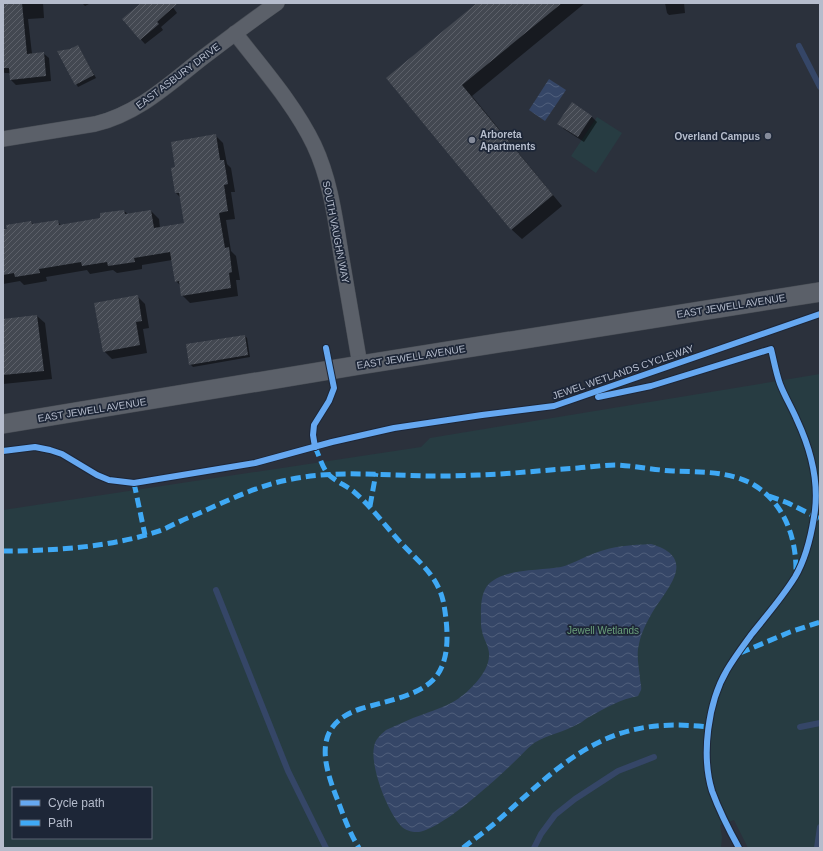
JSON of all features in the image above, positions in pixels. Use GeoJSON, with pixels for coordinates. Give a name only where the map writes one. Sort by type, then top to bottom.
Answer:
{"type":"FeatureCollection","features":[{"type":"Feature","properties":{"kind":"street"},"geometry":{"type":"LineString","coordinates":[[235,33],[277,3]]}},
{"type":"Feature","properties":{"kind":"street","name":"EAST ASBURY DRIVE"},"geometry":{"type":"LineString","coordinates":[[3,139],[84,126],[109,121],[120,117],[154,96],[235,33]]}},
{"type":"Feature","properties":{"kind":"street","name":"SOUTH VAUGHN WAY"},"geometry":{"type":"LineString","coordinates":[[235,33],[301,123],[314,146],[321,164],[334,214],[360,366]]}},
{"type":"Feature","properties":{"kind":"street","name":"EAST JEWELL AVENUE"},"geometry":{"type":"LineString","coordinates":[[3,424],[820,292]]}},
{"type":"Feature","properties":{"kind":"green space"},"geometry":{"type":"Polygon","coordinates":[[[597,117],[622,133],[596,173],[571,156],[597,117]]]}},
{"type":"Feature","properties":{"kind":"green space","name":"Jewell Wetlands"},"geometry":{"type":"Polygon","coordinates":[[[820,374],[820,848],[748,848],[734,820],[720,825],[722,837],[721,848],[3,848],[3,510],[421,447],[430,438],[820,374]]]}},
{"type":"Feature","properties":{"kind":"water"},"geometry":{"type":"Polygon","coordinates":[[[549,79],[566,90],[545,121],[529,110],[549,79]]]}},
{"type":"Feature","properties":{"kind":"water"},"geometry":{"type":"Polygon","coordinates":[[[651,544],[665,550],[674,557],[676,565],[675,574],[671,584],[652,613],[644,628],[640,640],[638,657],[641,689],[638,696],[613,704],[573,727],[534,743],[480,793],[452,815],[439,823],[417,832],[413,832],[401,826],[390,810],[377,776],[373,755],[375,742],[386,730],[453,702],[476,683],[488,663],[489,656],[481,629],[482,599],[487,586],[493,580],[511,573],[561,567],[615,547],[651,544]]]}},
{"type":"Feature","properties":{"kind":"building"},"geometry":{"type":"Polygon","coordinates":[[[3,3],[22,3],[27,54],[44,52],[46,76],[10,80],[9,68],[3,68],[3,3]]]}},
{"type":"Feature","properties":{"kind":"building"},"geometry":{"type":"Polygon","coordinates":[[[141,3],[178,3],[157,22],[159,24],[140,40],[122,19],[141,3]]]}},
{"type":"Feature","properties":{"kind":"building","name":"Arboreta Apartments"},"geometry":{"type":"Polygon","coordinates":[[[477,3],[562,3],[462,85],[553,195],[511,230],[386,78],[477,3]]]}},
{"type":"Feature","properties":{"kind":"building"},"geometry":{"type":"Polygon","coordinates":[[[78,45],[94,75],[75,85],[57,51],[70,49],[78,45]]]}},
{"type":"Feature","properties":{"kind":"building"},"geometry":{"type":"Polygon","coordinates":[[[572,102],[592,116],[578,137],[557,124],[572,102]]]}},
{"type":"Feature","properties":{"kind":"building"},"geometry":{"type":"Polygon","coordinates":[[[216,134],[220,160],[224,160],[228,184],[224,185],[228,211],[219,213],[225,248],[229,247],[232,272],[229,273],[231,288],[181,296],[179,281],[175,282],[170,252],[134,258],[135,262],[108,266],[107,262],[82,266],[81,262],[39,269],[40,273],[15,277],[14,273],[3,275],[3,229],[7,229],[6,225],[31,221],[32,224],[58,220],[59,225],[100,218],[100,213],[124,210],[125,214],[151,210],[154,228],[184,223],[179,193],[175,193],[171,168],[175,167],[171,142],[216,134]]]}},
{"type":"Feature","properties":{"kind":"building"},"geometry":{"type":"Polygon","coordinates":[[[138,295],[142,321],[136,322],[140,345],[103,352],[94,303],[138,295]]]}},
{"type":"Feature","properties":{"kind":"building"},"geometry":{"type":"Polygon","coordinates":[[[37,315],[44,371],[3,375],[3,319],[37,315]]]}},
{"type":"Feature","properties":{"kind":"building"},"geometry":{"type":"Polygon","coordinates":[[[245,335],[248,355],[189,365],[186,344],[245,335]]]}},
{"type":"Feature","properties":{"kind":"waterway"},"geometry":{"type":"LineString","coordinates":[[799,46],[820,87]]}},
{"type":"Feature","properties":{"kind":"waterway"},"geometry":{"type":"LineString","coordinates":[[216,590],[288,771],[326,848]]}},
{"type":"Feature","properties":{"kind":"waterway"},"geometry":{"type":"LineString","coordinates":[[800,727],[820,723]]}},
{"type":"Feature","properties":{"kind":"waterway"},"geometry":{"type":"LineString","coordinates":[[534,848],[541,834],[555,815],[575,799],[618,771],[654,757]]}},
{"type":"Feature","properties":{"kind":"waterway"},"geometry":{"type":"LineString","coordinates":[[817,848],[820,827]]}},
{"type":"Feature","properties":{"kind":"marked path"},"geometry":{"type":"LineString","coordinates":[[315,447],[328,474],[360,497],[428,571],[438,586],[444,605],[445,614],[447,645],[443,664],[439,673],[433,680],[418,691],[360,709],[345,716],[334,725],[328,735],[325,747],[328,773],[347,825],[359,848]]}},
{"type":"Feature","properties":{"kind":"marked path"},"geometry":{"type":"LineString","coordinates":[[3,551],[84,547],[143,536],[162,530],[250,491],[274,483],[304,477],[339,474],[465,476],[617,465],[715,473],[745,480],[754,485],[773,501],[786,522],[794,545],[796,570]]}},
{"type":"Feature","properties":{"kind":"marked path"},"geometry":{"type":"LineString","coordinates":[[370,506],[376,473]]}},
{"type":"Feature","properties":{"kind":"marked path"},"geometry":{"type":"LineString","coordinates":[[134,483],[145,535]]}},
{"type":"Feature","properties":{"kind":"marked path"},"geometry":{"type":"LineString","coordinates":[[769,496],[788,503],[820,519]]}},
{"type":"Feature","properties":{"kind":"marked path"},"geometry":{"type":"LineString","coordinates":[[740,653],[790,632],[820,622]]}},
{"type":"Feature","properties":{"kind":"marked path"},"geometry":{"type":"LineString","coordinates":[[463,848],[565,763],[584,750],[603,740],[625,732],[664,725],[709,727]]}},
{"type":"Feature","properties":{"kind":"cycle path","name":"JEWEL WETLANDS CYCLEWAY"},"geometry":{"type":"LineString","coordinates":[[3,451],[35,447],[50,450],[62,454],[97,475],[109,480],[134,483],[255,463],[332,442],[394,428],[554,406],[820,314]]}},
{"type":"Feature","properties":{"kind":"cycle path"},"geometry":{"type":"LineString","coordinates":[[315,447],[313,435],[314,425],[329,401],[334,388],[326,348]]}},
{"type":"Feature","properties":{"kind":"cycle path"},"geometry":{"type":"LineString","coordinates":[[598,397],[651,386],[771,349],[780,384],[802,431],[810,455],[815,479],[816,504],[813,524],[805,556],[790,585],[751,635],[727,670],[715,697],[708,729],[707,761],[712,791],[724,820],[739,848]]}},
{"type":"Feature","properties":{"kind":"place","name":"Overland Campus"},"geometry":{"type":"Point","coordinates":[768,136]}},
{"type":"Feature","properties":{"kind":"place","name":"Arboreta Apartments"},"geometry":{"type":"Point","coordinates":[472,140]}}]}
